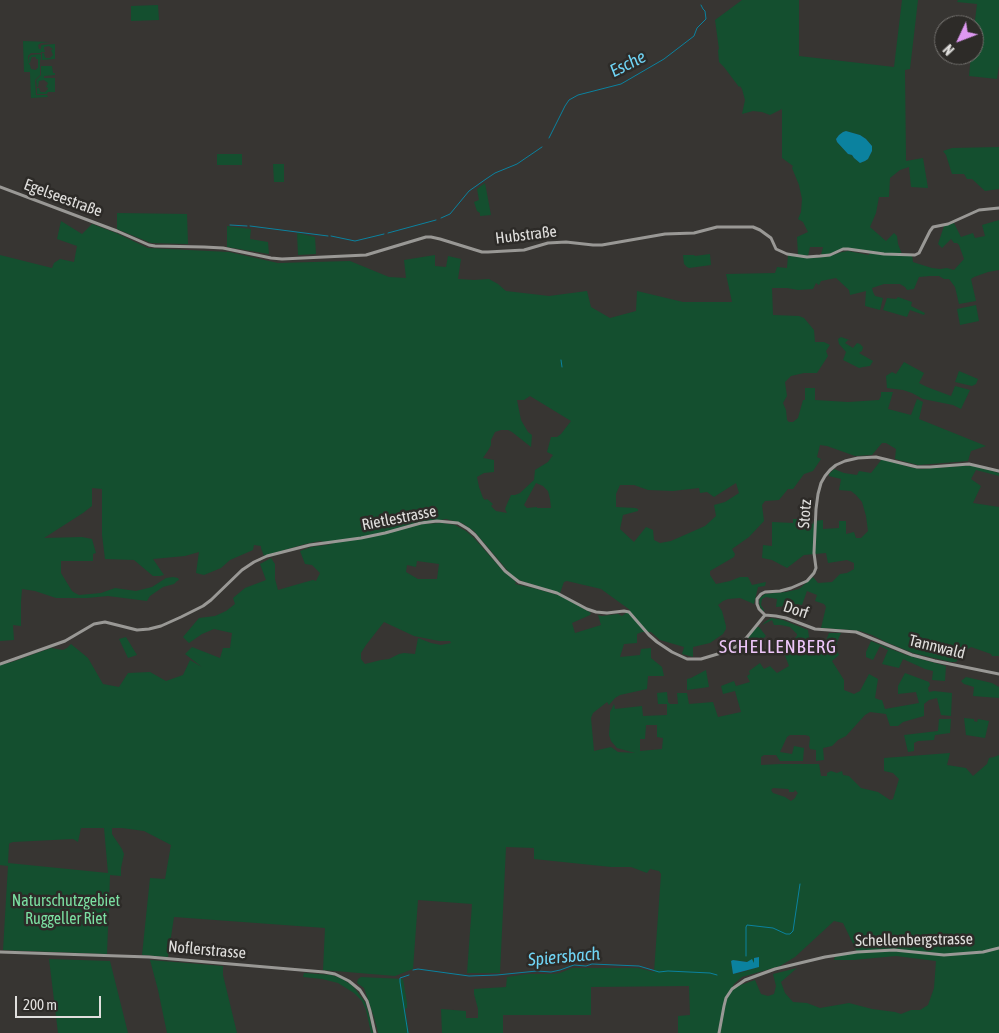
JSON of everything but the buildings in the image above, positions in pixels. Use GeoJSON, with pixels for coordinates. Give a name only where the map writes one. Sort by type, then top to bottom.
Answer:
{"type":"FeatureCollection","features":[{"type":"Feature","properties":{"kind":"street","name":"Egelseestraße"},"geometry":{"type":"LineString","coordinates":[[0,188],[117,231]]}},
{"type":"Feature","properties":{"kind":"street","name":"Hubstraße"},"geometry":{"type":"LineString","coordinates":[[117,231],[155,246],[236,250],[271,258],[290,259],[366,254],[426,237],[488,252],[524,250],[548,243],[566,242],[602,245],[666,234],[694,233],[717,227],[753,227],[767,234],[772,238],[776,249],[787,254],[807,257],[820,256],[848,249],[884,254],[915,255],[919,253],[933,227],[948,224],[979,210],[999,208]]}},
{"type":"Feature","properties":{"kind":"street","name":"Stotz"},"geometry":{"type":"LineString","coordinates":[[765,615],[757,604],[758,597],[761,594],[800,585],[809,579],[816,568],[814,553],[818,494],[822,480],[832,468],[846,461],[869,457],[884,458],[922,467],[968,464],[999,471]]}},
{"type":"Feature","properties":{"kind":"street","name":"Rietlestrasse"},"geometry":{"type":"LineString","coordinates":[[0,664],[65,641],[94,624],[105,622],[137,630],[161,626],[208,602],[249,565],[264,558],[310,544],[377,535],[420,523],[437,521],[453,522],[463,526],[475,535],[511,577],[519,582],[557,593],[596,612],[627,611]]}},
{"type":"Feature","properties":{"kind":"street","name":"Dorf"},"geometry":{"type":"LineString","coordinates":[[627,611],[660,644],[682,657],[694,660],[728,652],[735,648],[765,615],[783,617],[815,630],[852,631],[870,637]]}},
{"type":"Feature","properties":{"kind":"street","name":"Tannwald"},"geometry":{"type":"LineString","coordinates":[[870,637],[912,655],[999,674]]}},
{"type":"Feature","properties":{"kind":"street","name":"Schellenbergstrasse"},"geometry":{"type":"LineString","coordinates":[[719,1033],[726,998],[732,989],[745,980],[773,970],[825,957],[858,952],[894,950],[944,955],[983,952],[999,948]]}},
{"type":"Feature","properties":{"kind":"street","name":"Noflerstrasse"},"geometry":{"type":"LineString","coordinates":[[0,952],[149,957],[335,974],[350,980],[360,990],[370,1011],[375,1033]]}},
{"type":"Feature","properties":{"kind":"green space","name":"Naturschutzgebiet Ruggeller Riet"},"geometry":{"type":"Polygon","coordinates":[[[742,0],[799,0],[799,56],[894,67],[902,0],[918,0],[910,69],[905,70],[906,161],[923,158],[928,188],[911,187],[909,167],[900,170],[890,178],[889,197],[879,197],[876,213],[870,227],[886,241],[894,233],[897,236],[902,254],[896,255],[912,255],[913,262],[932,268],[954,270],[964,259],[959,245],[951,239],[942,248],[938,244],[944,226],[954,223],[961,237],[973,233],[975,238],[985,236],[982,225],[999,220],[999,270],[971,279],[976,301],[959,304],[955,287],[949,279],[939,276],[919,277],[914,289],[907,290],[900,284],[884,284],[872,288],[875,296],[883,298],[880,310],[865,306],[866,291],[850,295],[849,290],[836,278],[821,281],[819,285],[816,283],[813,289],[772,288],[773,315],[799,316],[804,318],[814,330],[815,342],[824,342],[830,345],[826,351],[828,356],[817,373],[791,376],[785,382],[787,396],[783,403],[787,420],[793,422],[798,418],[803,400],[805,400],[805,388],[815,388],[815,400],[848,402],[879,400],[881,392],[893,392],[888,409],[911,415],[917,399],[923,402],[919,419],[986,446],[971,451],[968,461],[918,465],[895,459],[896,449],[886,443],[882,443],[872,455],[855,456],[820,445],[817,457],[821,459],[813,471],[804,474],[793,489],[788,489],[779,500],[765,501],[762,505],[764,521],[749,537],[732,549],[735,554],[734,557],[710,571],[710,575],[716,584],[740,577],[748,577],[752,585],[766,582],[765,586],[758,587],[754,604],[740,598],[728,599],[718,605],[722,611],[726,629],[723,634],[710,643],[693,647],[693,657],[682,654],[684,647],[660,640],[651,632],[637,634],[637,643],[624,644],[620,657],[640,655],[641,649],[651,648],[651,658],[662,667],[664,676],[648,676],[647,689],[620,695],[609,705],[607,702],[593,713],[591,718],[594,751],[611,747],[618,752],[635,753],[617,748],[611,741],[609,735],[610,712],[614,704],[615,709],[642,706],[643,716],[667,715],[667,704],[658,704],[657,693],[667,692],[668,702],[670,704],[678,704],[677,693],[687,693],[689,704],[713,702],[718,717],[741,712],[735,691],[723,694],[721,686],[734,681],[736,686],[750,682],[747,676],[750,674],[749,671],[760,663],[764,669],[770,666],[777,673],[789,666],[784,653],[786,650],[784,644],[794,639],[797,634],[790,627],[774,625],[772,620],[762,625],[771,618],[783,620],[808,630],[809,637],[813,642],[824,646],[829,633],[841,633],[837,642],[839,655],[832,661],[844,680],[844,690],[854,694],[860,691],[869,674],[878,679],[875,698],[882,700],[885,709],[919,703],[916,692],[898,694],[898,686],[905,673],[929,682],[929,692],[952,693],[951,716],[941,715],[937,698],[929,700],[924,704],[924,716],[903,722],[898,726],[890,726],[886,714],[870,712],[846,736],[832,746],[823,748],[824,760],[816,761],[816,750],[810,749],[809,736],[790,735],[787,737],[780,752],[792,754],[794,746],[804,748],[803,761],[780,761],[776,755],[764,755],[761,757],[761,765],[819,764],[821,776],[827,776],[827,773],[831,771],[837,773],[842,771],[843,775],[849,776],[861,788],[878,792],[890,800],[893,799],[899,779],[893,773],[884,771],[884,758],[950,753],[947,765],[966,768],[973,776],[987,764],[989,758],[999,755],[999,1033],[678,1033],[678,1016],[690,1015],[689,986],[591,987],[591,1015],[503,1015],[503,1033],[442,1033],[441,1009],[466,1011],[466,1018],[478,1018],[474,989],[506,987],[507,977],[560,973],[572,968],[638,968],[654,972],[661,874],[659,871],[650,869],[647,873],[631,867],[611,867],[534,859],[534,848],[506,847],[500,973],[467,973],[472,904],[418,900],[413,969],[395,976],[323,970],[325,928],[174,917],[168,957],[142,955],[150,878],[165,879],[171,845],[144,831],[122,828],[112,828],[112,834],[124,854],[121,876],[110,875],[107,954],[3,950],[8,866],[0,865],[0,665],[51,648],[63,650],[71,644],[88,658],[103,684],[119,687],[128,673],[150,672],[166,681],[183,675],[190,660],[202,667],[185,654],[192,647],[220,658],[223,648],[230,648],[232,633],[214,629],[202,634],[189,643],[183,637],[199,618],[215,616],[226,611],[235,604],[233,598],[245,588],[266,580],[260,564],[271,558],[275,564],[275,579],[278,590],[313,580],[316,581],[320,573],[312,565],[305,564],[300,551],[311,547],[333,544],[320,541],[264,556],[261,546],[254,545],[253,550],[230,560],[221,568],[204,575],[196,573],[199,552],[185,556],[153,559],[164,575],[153,576],[134,560],[105,559],[102,535],[102,489],[92,488],[92,506],[44,538],[82,537],[92,539],[96,553],[93,554],[93,561],[61,561],[61,573],[72,591],[79,595],[101,593],[115,588],[136,591],[152,587],[166,578],[173,577],[179,580],[174,584],[163,587],[150,596],[147,601],[108,596],[56,598],[22,589],[21,626],[13,625],[14,640],[0,641],[0,255],[52,268],[54,263],[60,259],[74,262],[77,246],[57,239],[61,221],[82,234],[92,224],[148,248],[229,252],[278,263],[350,261],[389,277],[406,278],[404,260],[435,255],[435,266],[446,267],[448,256],[461,259],[458,279],[489,279],[506,291],[549,296],[587,291],[591,307],[610,318],[636,311],[637,291],[683,302],[732,302],[726,274],[775,273],[777,267],[787,268],[788,255],[812,258],[848,251],[869,255],[870,252],[858,249],[843,249],[821,255],[823,247],[810,247],[808,256],[798,255],[797,237],[808,232],[803,222],[798,219],[801,212],[802,199],[793,166],[782,158],[782,109],[770,115],[753,111],[742,114],[745,100],[742,89],[719,62],[715,20],[742,0]],[[846,131],[836,139],[837,142],[848,154],[852,155],[860,163],[868,159],[872,146],[866,139],[846,131]],[[530,396],[524,400],[517,400],[521,420],[532,435],[531,447],[508,430],[495,432],[491,445],[483,458],[494,460],[494,472],[484,473],[477,477],[483,498],[493,504],[491,506],[496,511],[507,513],[505,509],[511,495],[520,493],[534,480],[535,470],[548,462],[553,455],[547,452],[551,437],[557,437],[561,434],[571,421],[530,396]],[[536,483],[524,505],[527,508],[551,508],[548,491],[536,483]],[[736,483],[714,497],[707,492],[700,493],[699,488],[673,491],[648,490],[634,485],[620,485],[616,494],[616,507],[635,508],[638,511],[623,515],[620,529],[634,542],[646,527],[653,530],[654,540],[660,543],[671,541],[705,526],[716,516],[714,505],[725,502],[739,493],[736,483]],[[446,519],[424,524],[442,523],[455,525],[474,538],[503,571],[516,582],[515,584],[561,596],[591,613],[572,623],[575,633],[601,625],[598,615],[618,614],[622,616],[630,610],[601,589],[567,581],[564,582],[560,593],[514,577],[474,531],[462,523],[446,519]],[[417,561],[416,567],[407,565],[406,572],[418,579],[437,579],[439,564],[417,561]],[[384,622],[361,653],[361,659],[365,664],[389,659],[404,653],[415,654],[418,638],[441,645],[451,643],[450,641],[439,641],[414,636],[384,622]],[[646,725],[645,739],[640,739],[640,751],[662,749],[663,738],[657,737],[657,725],[646,725]],[[773,788],[771,790],[773,793],[791,801],[798,793],[795,790],[794,792],[789,792],[788,789],[773,788]],[[81,828],[78,842],[73,839],[13,842],[9,844],[8,863],[108,873],[104,828],[81,828]],[[834,921],[795,957],[780,966],[742,977],[732,988],[755,980],[761,994],[768,996],[774,994],[776,986],[773,974],[797,968],[781,982],[785,993],[793,1002],[807,1003],[820,1008],[849,1003],[901,1014],[911,1010],[920,1010],[928,1005],[934,988],[936,961],[896,956],[834,960],[835,956],[857,952],[843,923],[834,921]],[[759,957],[754,958],[754,965],[752,960],[748,962],[731,961],[733,974],[759,967],[759,957]]]}},
{"type":"Feature","properties":{"kind":"green space"},"geometry":{"type":"Polygon","coordinates":[[[958,0],[999,0],[999,65],[997,79],[969,76],[970,65],[984,65],[984,15],[976,15],[977,4],[957,2],[958,0]]]}},
{"type":"Feature","properties":{"kind":"green space"},"geometry":{"type":"Polygon","coordinates":[[[158,5],[159,20],[131,21],[131,6],[158,5]]]}},
{"type":"Feature","properties":{"kind":"green space"},"geometry":{"type":"Polygon","coordinates":[[[23,41],[50,42],[41,43],[38,45],[39,49],[41,49],[42,45],[55,44],[55,59],[42,60],[42,53],[44,53],[46,58],[50,58],[53,55],[51,50],[53,49],[49,46],[44,47],[45,52],[31,53],[28,56],[29,64],[31,69],[36,70],[38,68],[38,59],[32,57],[29,63],[29,57],[41,54],[40,75],[35,80],[36,95],[47,95],[48,97],[31,98],[30,72],[24,72],[23,41]]]}},
{"type":"Feature","properties":{"kind":"green space"},"geometry":{"type":"Polygon","coordinates":[[[41,66],[52,66],[55,75],[44,76],[44,78],[55,78],[55,92],[37,94],[37,88],[41,92],[45,92],[48,89],[46,87],[48,83],[44,80],[39,81],[37,87],[36,80],[41,75],[41,66]]]}},
{"type":"Feature","properties":{"kind":"green space"},"geometry":{"type":"Polygon","coordinates":[[[999,147],[999,189],[985,191],[972,179],[967,179],[964,174],[952,174],[943,151],[952,148],[999,147]]]}},
{"type":"Feature","properties":{"kind":"green space"},"geometry":{"type":"Polygon","coordinates":[[[217,154],[242,154],[242,165],[217,165],[217,154]]]}},
{"type":"Feature","properties":{"kind":"green space"},"geometry":{"type":"Polygon","coordinates":[[[273,164],[284,164],[284,182],[274,182],[273,164]]]}},
{"type":"Feature","properties":{"kind":"green space"},"geometry":{"type":"Polygon","coordinates":[[[485,183],[491,215],[480,216],[474,202],[479,200],[477,189],[485,183]]]}},
{"type":"Feature","properties":{"kind":"green space"},"geometry":{"type":"Polygon","coordinates":[[[117,213],[187,214],[188,244],[151,243],[117,229],[117,213]]]}},
{"type":"Feature","properties":{"kind":"green space"},"geometry":{"type":"Polygon","coordinates":[[[227,226],[251,229],[250,239],[268,242],[269,254],[227,247],[227,226]]]}},
{"type":"Feature","properties":{"kind":"green space"},"geometry":{"type":"Polygon","coordinates":[[[297,233],[315,237],[316,254],[298,255],[297,233]]]}},
{"type":"Feature","properties":{"kind":"green space"},"geometry":{"type":"Polygon","coordinates":[[[710,254],[711,265],[689,268],[684,264],[683,255],[710,254]]]}},
{"type":"Feature","properties":{"kind":"green space"},"geometry":{"type":"Polygon","coordinates":[[[898,297],[912,302],[911,306],[925,313],[924,315],[910,310],[907,317],[883,310],[887,298],[896,299],[898,297]]]}},
{"type":"Feature","properties":{"kind":"green space"},"geometry":{"type":"Polygon","coordinates":[[[976,305],[979,321],[960,325],[957,309],[976,305]]]}},
{"type":"Feature","properties":{"kind":"green space"},"geometry":{"type":"Polygon","coordinates":[[[841,337],[852,341],[848,340],[845,343],[853,348],[857,343],[863,347],[859,353],[873,361],[870,366],[859,368],[843,360],[846,352],[839,344],[838,339],[841,337]]]}},
{"type":"Feature","properties":{"kind":"green space"},"geometry":{"type":"Polygon","coordinates":[[[904,362],[924,373],[919,383],[927,387],[951,396],[955,386],[970,390],[961,409],[953,405],[923,399],[903,390],[887,388],[886,376],[892,372],[896,374],[904,362]]]}},
{"type":"Feature","properties":{"kind":"green space"},"geometry":{"type":"Polygon","coordinates":[[[959,371],[978,379],[976,384],[972,386],[955,382],[959,371]]]}},
{"type":"Feature","properties":{"kind":"green space"},"geometry":{"type":"Polygon","coordinates":[[[882,459],[921,469],[975,466],[999,473],[999,476],[976,470],[971,479],[981,486],[973,503],[999,507],[999,656],[992,656],[971,647],[956,662],[951,662],[913,653],[860,631],[821,628],[826,607],[824,604],[815,601],[817,595],[807,591],[802,605],[797,604],[796,607],[776,607],[777,599],[766,597],[762,599],[761,605],[764,612],[760,607],[760,598],[765,594],[799,589],[813,577],[818,583],[832,582],[840,574],[854,569],[854,563],[847,560],[828,563],[826,553],[804,555],[787,568],[772,560],[762,558],[763,545],[772,546],[772,522],[793,523],[793,519],[801,519],[801,521],[813,524],[814,521],[823,520],[823,529],[839,528],[839,521],[846,521],[846,534],[854,532],[856,538],[861,538],[868,531],[862,502],[851,491],[839,490],[841,479],[829,476],[829,474],[834,469],[857,475],[859,471],[871,473],[882,459]]]}},
{"type":"Feature","properties":{"kind":"green space"},"geometry":{"type":"Polygon","coordinates":[[[756,627],[759,627],[766,636],[751,649],[744,641],[756,627]]]}},
{"type":"Feature","properties":{"kind":"green space"},"geometry":{"type":"Polygon","coordinates":[[[126,637],[137,655],[128,658],[119,639],[126,637]]]}},
{"type":"Feature","properties":{"kind":"green space"},"geometry":{"type":"Polygon","coordinates":[[[871,641],[906,655],[946,666],[945,681],[932,680],[933,671],[903,659],[899,668],[882,664],[888,650],[880,646],[873,660],[866,657],[871,641]]]}},
{"type":"Feature","properties":{"kind":"green space"},"geometry":{"type":"Polygon","coordinates":[[[706,670],[709,687],[687,690],[687,679],[706,670]]]}},
{"type":"Feature","properties":{"kind":"green space"},"geometry":{"type":"Polygon","coordinates":[[[966,677],[992,683],[999,687],[999,698],[973,696],[974,687],[961,681],[966,677]]]}},
{"type":"Feature","properties":{"kind":"green space"},"geometry":{"type":"Polygon","coordinates":[[[964,718],[974,719],[977,722],[978,719],[989,721],[985,738],[966,735],[964,718]]]}},
{"type":"Feature","properties":{"kind":"green space"},"geometry":{"type":"Polygon","coordinates":[[[939,719],[951,719],[950,733],[935,735],[934,740],[918,741],[914,743],[914,751],[908,752],[904,735],[938,731],[939,719]]]}},
{"type":"Feature","properties":{"kind":"green space"},"geometry":{"type":"Polygon","coordinates":[[[49,959],[110,961],[128,1033],[58,1033],[49,959]]]}},
{"type":"Feature","properties":{"kind":"green space"},"geometry":{"type":"Polygon","coordinates":[[[150,960],[223,966],[223,975],[237,1033],[167,1033],[150,960]]]}},
{"type":"Feature","properties":{"kind":"green space"},"geometry":{"type":"Polygon","coordinates":[[[304,973],[331,975],[341,978],[353,986],[365,1002],[373,1033],[371,1033],[362,1001],[354,993],[338,983],[303,977],[304,973]]]}},
{"type":"Feature","properties":{"kind":"green space"},"geometry":{"type":"Polygon","coordinates":[[[361,977],[403,979],[409,1033],[378,1033],[364,988],[357,983],[361,977]]]}},
{"type":"Feature","properties":{"kind":"water"},"geometry":{"type":"Polygon","coordinates":[[[846,131],[860,135],[872,146],[868,159],[860,163],[837,142],[836,139],[839,135],[846,131]]]}},
{"type":"Feature","properties":{"kind":"water"},"geometry":{"type":"Polygon","coordinates":[[[759,957],[759,967],[733,974],[731,961],[747,962],[752,959],[754,963],[754,958],[759,957]]]}},
{"type":"Feature","properties":{"kind":"waterway","name":"Esche"},"geometry":{"type":"LineString","coordinates":[[549,138],[569,100],[578,95],[621,84],[664,59],[694,36],[697,28],[706,19],[705,11],[701,5]]}},
{"type":"Feature","properties":{"kind":"waterway","name":"Esche"},"geometry":{"type":"LineString","coordinates":[[441,218],[450,214],[469,191],[486,179],[517,164],[542,147]]}},
{"type":"Feature","properties":{"kind":"waterway","name":"Esche"},"geometry":{"type":"LineString","coordinates":[[388,233],[436,220]]}},
{"type":"Feature","properties":{"kind":"waterway","name":"Esche"},"geometry":{"type":"LineString","coordinates":[[230,225],[247,226]]}},
{"type":"Feature","properties":{"kind":"waterway","name":"Esche"},"geometry":{"type":"LineString","coordinates":[[250,226],[328,236]]}},
{"type":"Feature","properties":{"kind":"waterway","name":"Esche"},"geometry":{"type":"LineString","coordinates":[[331,236],[355,241],[384,234]]}},
{"type":"Feature","properties":{"kind":"waterway"},"geometry":{"type":"LineString","coordinates":[[561,360],[562,367]]}},
{"type":"Feature","properties":{"kind":"waterway"},"geometry":{"type":"LineString","coordinates":[[746,956],[747,925],[773,928],[786,934],[790,934],[793,931],[800,884]]}},
{"type":"Feature","properties":{"kind":"waterway","name":"Spiersbach"},"geometry":{"type":"LineString","coordinates":[[413,970],[418,969],[469,976],[537,971],[551,972],[574,965],[586,966],[592,964],[639,966],[659,972],[710,973],[717,975]]}},
{"type":"Feature","properties":{"kind":"waterway","name":"Spiersbach"},"geometry":{"type":"LineString","coordinates":[[408,1033],[400,978],[409,975]]}},
{"type":"Feature","properties":{"kind":"district","name":"SCHELLENBERG"},"geometry":{"type":"Point","coordinates":[778,647]}}]}
